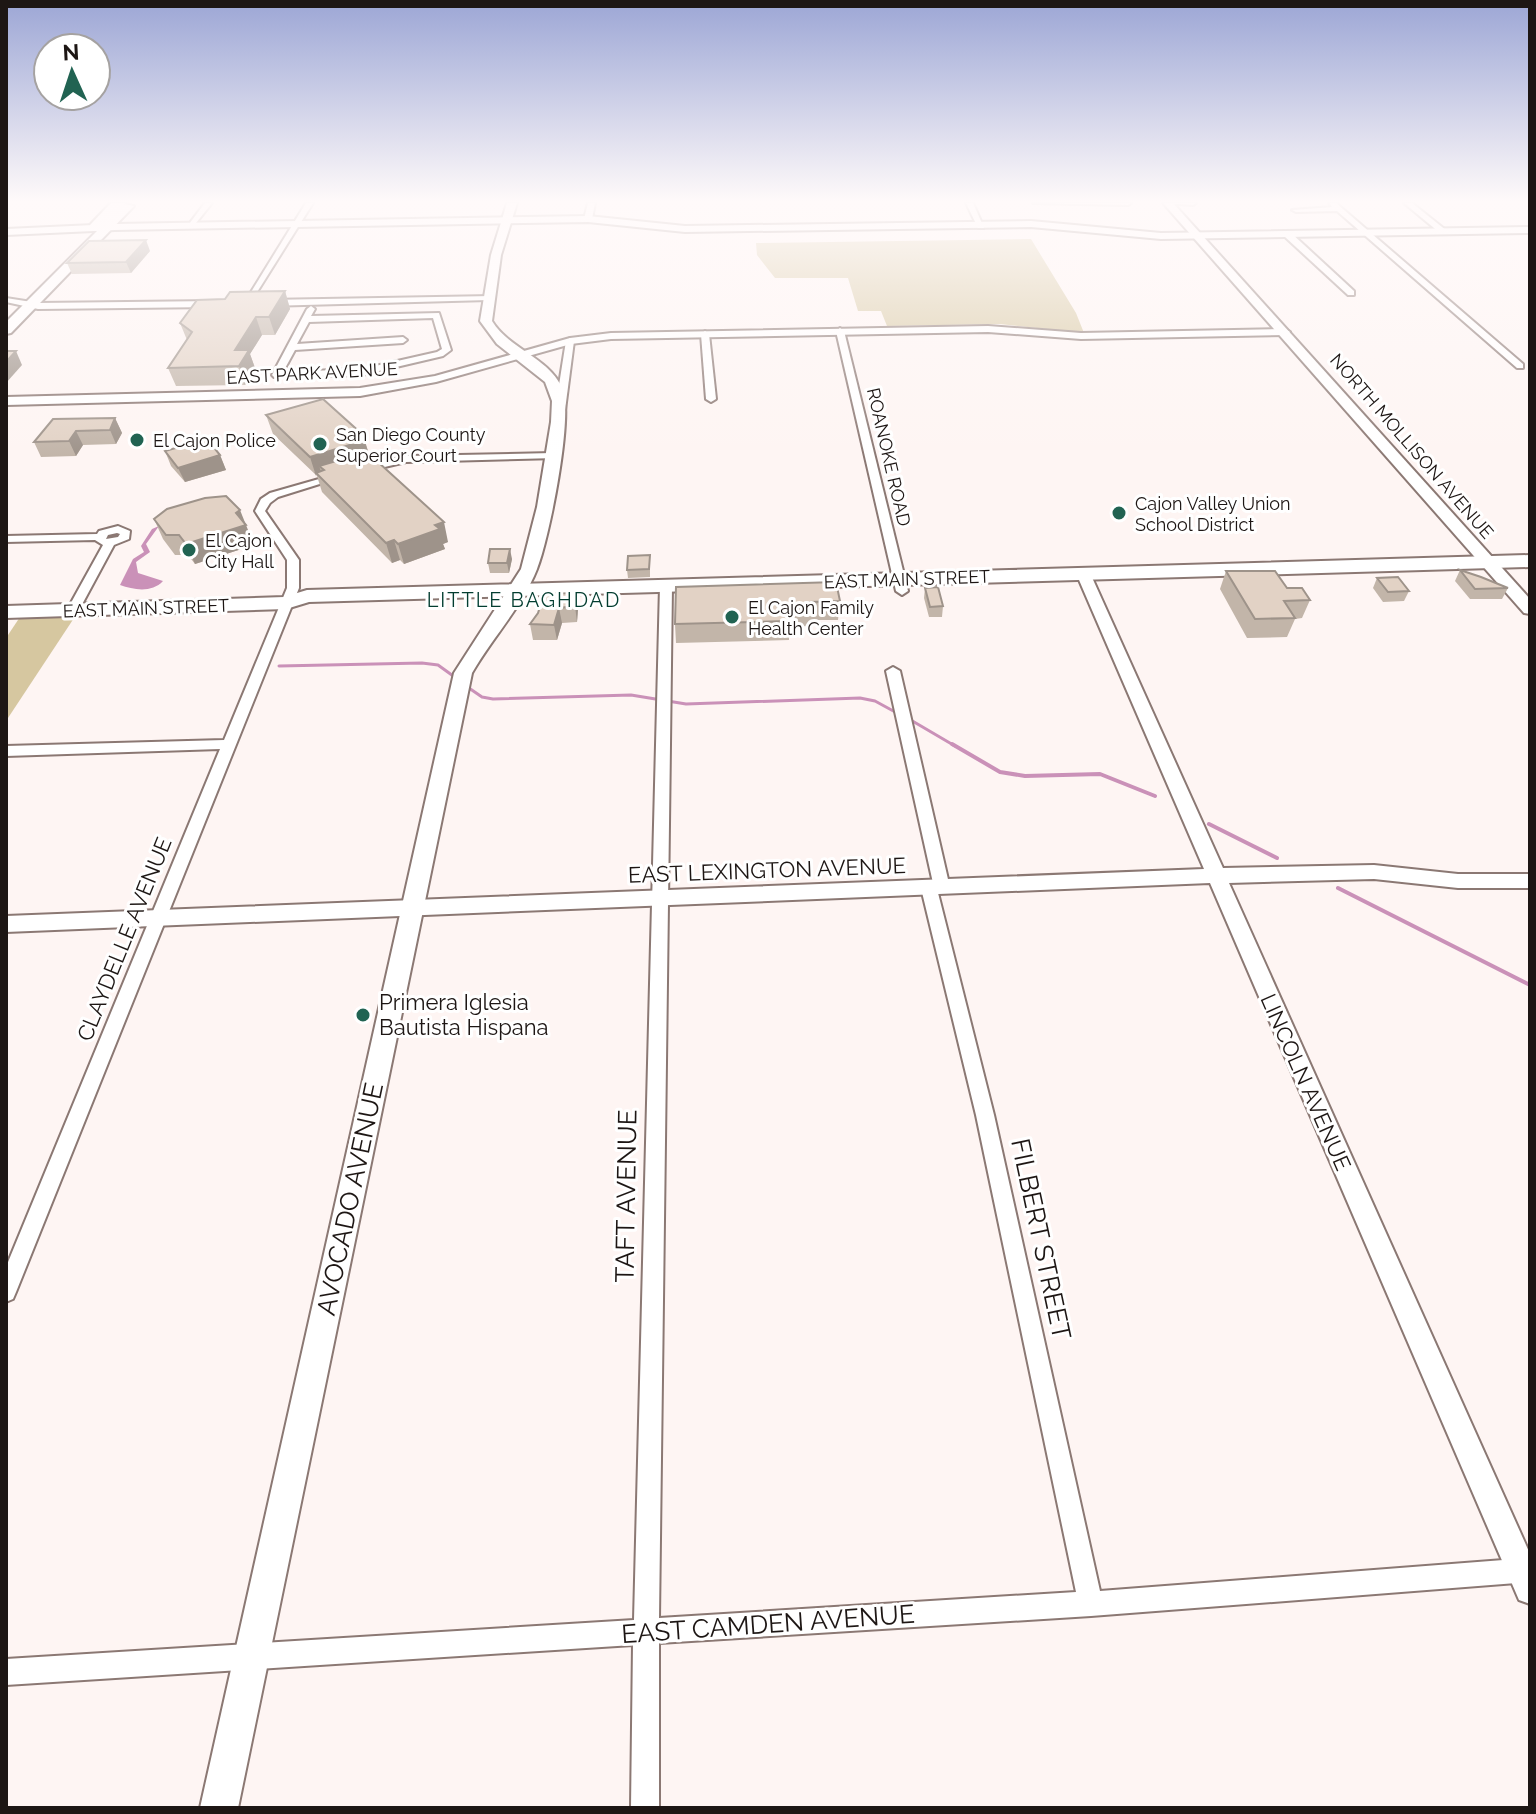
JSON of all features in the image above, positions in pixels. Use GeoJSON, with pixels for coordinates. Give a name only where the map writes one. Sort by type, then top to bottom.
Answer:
{"type":"FeatureCollection","features":[{"type":"Feature","properties":{"kind":"main road"},"geometry":{"type":"LineString","coordinates":[[6,317],[36,288]]}},
{"type":"Feature","properties":{"kind":"main road"},"geometry":{"type":"LineString","coordinates":[[491,288],[486,321],[491,332],[553,384],[560,410]]}},
{"type":"Feature","properties":{"kind":"main road","name":"NORTH MOLLISON AVENUE"},"geometry":{"type":"LineString","coordinates":[[1244,288],[1530,609]]}},
{"type":"Feature","properties":{"kind":"main road"},"geometry":{"type":"LineString","coordinates":[[6,330],[19,303]]}},
{"type":"Feature","properties":{"kind":"main road","name":"AVOCADO AVENUE"},"geometry":{"type":"LineString","coordinates":[[219,1808],[463,673],[514,596],[531,562],[560,410]]}},
{"type":"Feature","properties":{"kind":"main road","name":"EAST MAIN STREET"},"geometry":{"type":"LineString","coordinates":[[6,612],[286,603],[303,610],[514,596],[1493,568],[1530,561]]}},
{"type":"Feature","properties":{"kind":"main road","name":"EAST MAIN STREET"},"geometry":{"type":"LineString","coordinates":[[1493,568],[1530,573]]}},
{"type":"Feature","properties":{"kind":"street"},"geometry":{"type":"LineString","coordinates":[[246,303],[256,288]]}},
{"type":"Feature","properties":{"kind":"street"},"geometry":{"type":"LineString","coordinates":[[1345,288],[1351,293]]}},
{"type":"Feature","properties":{"kind":"street"},"geometry":{"type":"LineString","coordinates":[[1430,288],[1520,366]]}},
{"type":"Feature","properties":{"kind":"street"},"geometry":{"type":"LineString","coordinates":[[19,303],[246,303],[489,298]]}},
{"type":"Feature","properties":{"kind":"street"},"geometry":{"type":"LineString","coordinates":[[307,319],[436,315],[447,350],[358,372],[277,375],[315,302]]}},
{"type":"Feature","properties":{"kind":"street","name":"EAST PARK AVENUE"},"geometry":{"type":"LineString","coordinates":[[6,401],[356,392],[436,379],[570,341],[611,336],[988,329],[1081,336],[1285,332]]}},
{"type":"Feature","properties":{"kind":"street","name":"ROANOKE ROAD"},"geometry":{"type":"LineString","coordinates":[[840,331],[901,585]]}},
{"type":"Feature","properties":{"kind":"street"},"geometry":{"type":"LineString","coordinates":[[705,334],[711,399]]}},
{"type":"Feature","properties":{"kind":"street"},"geometry":{"type":"LineString","coordinates":[[292,347],[403,340]]}},
{"type":"Feature","properties":{"kind":"street"},"geometry":{"type":"LineString","coordinates":[[560,410],[570,341]]}},
{"type":"Feature","properties":{"kind":"street"},"geometry":{"type":"LineString","coordinates":[[356,392],[358,372]]}},
{"type":"Feature","properties":{"kind":"street","name":"CLAYDELLE AVENUE"},"geometry":{"type":"LineString","coordinates":[[6,1292],[293,588],[293,560],[260,511],[265,501],[274,495],[384,462],[553,456]]}},
{"type":"Feature","properties":{"kind":"street"},"geometry":{"type":"LineString","coordinates":[[6,539],[105,540],[73,610]]}},
{"type":"Feature","properties":{"kind":"street","name":"LINCOLN AVENUE"},"geometry":{"type":"LineString","coordinates":[[1086,580],[1527,1577]]}},
{"type":"Feature","properties":{"kind":"street","name":"TAFT AVENUE"},"geometry":{"type":"LineString","coordinates":[[645,1808],[644,1631],[665,592]]}},
{"type":"Feature","properties":{"kind":"street","name":"FILBERT STREET"},"geometry":{"type":"LineString","coordinates":[[893,671],[935,888],[1091,1604]]}},
{"type":"Feature","properties":{"kind":"street"},"geometry":{"type":"LineString","coordinates":[[6,751],[230,744]]}},
{"type":"Feature","properties":{"kind":"street","name":"EAST LEXINGTON AVENUE"},"geometry":{"type":"LineString","coordinates":[[6,924],[413,905],[1215,876],[1374,872],[1458,881],[1530,881]]}},
{"type":"Feature","properties":{"kind":"street","name":"EAST CAMDEN AVENUE"},"geometry":{"type":"LineString","coordinates":[[6,1672],[252,1654],[1527,1577]]}},
{"type":"Feature","properties":{"kind":"shaded area"},"geometry":{"type":"Polygon","coordinates":[[[851,288],[1061,288],[1084,333],[1000,324],[887,326],[881,311],[858,311],[851,288]]]}},
{"type":"Feature","properties":{"kind":"shaded area"},"geometry":{"type":"Polygon","coordinates":[[[159,526],[146,544],[150,552],[136,562],[138,573],[163,581],[148,589],[120,585],[133,559],[144,552],[141,546],[152,529],[159,526]]]}},
{"type":"Feature","properties":{"kind":"shaded area"},"geometry":{"type":"Polygon","coordinates":[[[78,612],[6,721],[6,638],[22,614],[78,612]]]}},
{"type":"Feature","properties":{"kind":"building"},"geometry":{"type":"Polygon","coordinates":[[[285,291],[269,317],[256,317],[235,350],[249,350],[239,366],[168,368],[192,332],[180,323],[197,300],[225,299],[230,292],[285,291]]]}},
{"type":"Feature","properties":{"kind":"building"},"geometry":{"type":"Polygon","coordinates":[[[6,351],[16,351],[6,362],[6,351]]]}},
{"type":"Feature","properties":{"kind":"building"},"geometry":{"type":"Polygon","coordinates":[[[323,399],[363,435],[352,439],[356,443],[310,457],[266,415],[323,399]]]}},
{"type":"Feature","properties":{"kind":"building"},"geometry":{"type":"Polygon","coordinates":[[[115,418],[110,430],[76,431],[69,441],[34,442],[53,419],[115,418]]]}},
{"type":"Feature","properties":{"kind":"building"},"geometry":{"type":"Polygon","coordinates":[[[207,439],[220,455],[178,468],[165,451],[207,439]]]}},
{"type":"Feature","properties":{"kind":"building"},"geometry":{"type":"Polygon","coordinates":[[[367,452],[444,522],[435,525],[440,529],[398,544],[394,540],[386,543],[316,473],[324,470],[319,466],[367,452]]]}},
{"type":"Feature","properties":{"kind":"building"},"geometry":{"type":"Polygon","coordinates":[[[226,496],[240,510],[236,513],[246,525],[186,544],[179,535],[166,535],[154,519],[167,509],[205,498],[226,496]]]}},
{"type":"Feature","properties":{"kind":"building"},"geometry":{"type":"Polygon","coordinates":[[[490,549],[510,549],[507,563],[488,563],[490,549]]]}},
{"type":"Feature","properties":{"kind":"building"},"geometry":{"type":"Polygon","coordinates":[[[650,555],[649,569],[627,570],[628,556],[650,555]]]}},
{"type":"Feature","properties":{"kind":"building"},"geometry":{"type":"Polygon","coordinates":[[[1460,570],[1481,577],[1508,588],[1475,589],[1460,570]]]}},
{"type":"Feature","properties":{"kind":"building"},"geometry":{"type":"Polygon","coordinates":[[[1226,571],[1275,571],[1287,588],[1302,588],[1310,600],[1284,601],[1295,618],[1255,619],[1226,571]]]}},
{"type":"Feature","properties":{"kind":"building"},"geometry":{"type":"Polygon","coordinates":[[[1398,577],[1409,591],[1388,592],[1377,578],[1398,577]]]}},
{"type":"Feature","properties":{"kind":"building"},"geometry":{"type":"Polygon","coordinates":[[[836,582],[840,601],[810,602],[811,608],[788,608],[789,621],[675,624],[676,587],[836,582]]]}},
{"type":"Feature","properties":{"kind":"building"},"geometry":{"type":"Polygon","coordinates":[[[938,587],[943,606],[930,607],[925,588],[938,587]]]}},
{"type":"Feature","properties":{"kind":"building"},"geometry":{"type":"Polygon","coordinates":[[[576,593],[575,606],[559,608],[554,625],[530,624],[538,613],[544,594],[576,593]]]}},
{"type":"Feature","properties":{"kind":"waterway"},"geometry":{"type":"LineString","coordinates":[[279,666],[422,663],[438,665],[456,678]]}},
{"type":"Feature","properties":{"kind":"waterway"},"geometry":{"type":"LineString","coordinates":[[466,686],[482,697],[493,699],[631,695],[686,704],[860,698],[875,701],[897,713]]}},
{"type":"Feature","properties":{"kind":"waterway"},"geometry":{"type":"LineString","coordinates":[[909,719],[955,746]]}},
{"type":"Feature","properties":{"kind":"waterway"},"geometry":{"type":"LineString","coordinates":[[952,744],[1000,772],[1025,776],[1100,774],[1155,796]]}},
{"type":"Feature","properties":{"kind":"waterway"},"geometry":{"type":"LineString","coordinates":[[1209,824],[1277,858]]}},
{"type":"Feature","properties":{"kind":"waterway"},"geometry":{"type":"LineString","coordinates":[[1338,888],[1530,985]]}},
{"type":"Feature","properties":{"kind":"place","name":"El Cajon Police"},"geometry":{"type":"Point","coordinates":[137,440]}},
{"type":"Feature","properties":{"kind":"place","name":"San Diego County Superior Court"},"geometry":{"type":"Point","coordinates":[320,444]}},
{"type":"Feature","properties":{"kind":"place","name":"Cajon Valley Union School District"},"geometry":{"type":"Point","coordinates":[1119,513]}},
{"type":"Feature","properties":{"kind":"place","name":"El Cajon City Hall"},"geometry":{"type":"Point","coordinates":[189,550]}},
{"type":"Feature","properties":{"kind":"place","name":"El Cajon Family Health Center"},"geometry":{"type":"Point","coordinates":[732,617]}},
{"type":"Feature","properties":{"kind":"place","name":"Primera Iglesia Bautista Hispana"},"geometry":{"type":"Point","coordinates":[363,1015]}},
{"type":"Feature","properties":{"kind":"district","name":"LITTLE BAGHDAD"},"geometry":{"type":"Point","coordinates":[524,600]}}]}
